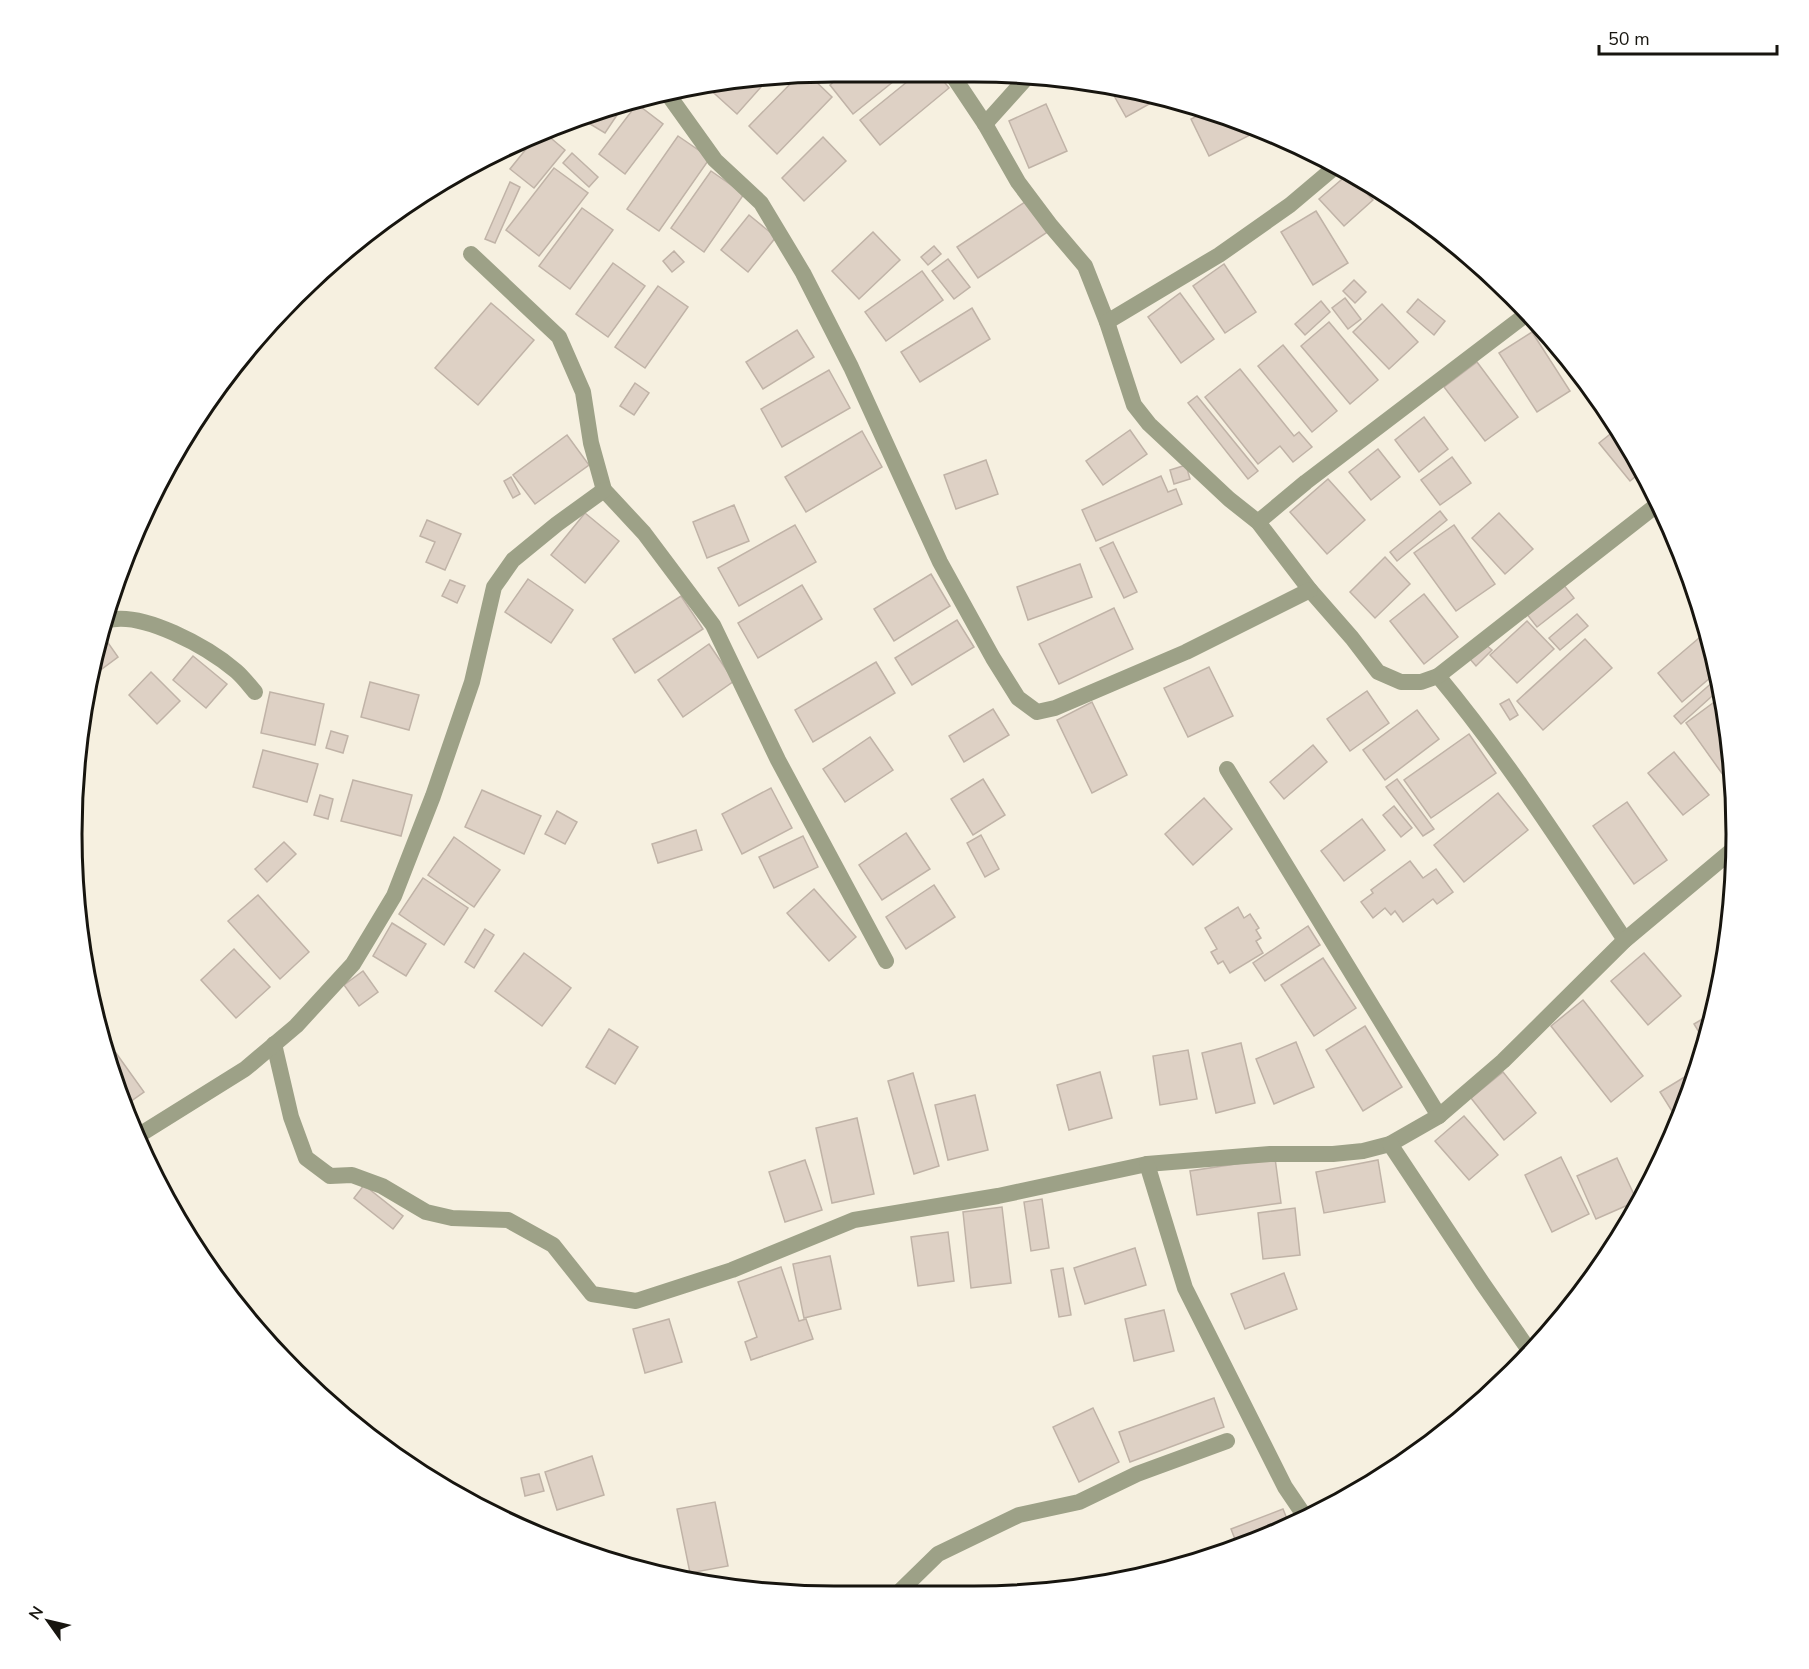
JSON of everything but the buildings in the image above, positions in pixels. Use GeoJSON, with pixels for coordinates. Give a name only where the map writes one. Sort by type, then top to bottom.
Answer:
{"type":"FeatureCollection","features":[{"type":"Feature","properties":{"kind":"street"},"geometry":{"type":"LineString","coordinates":[[958,83],[985,124],[1018,182],[1085,266],[1107,322],[1134,405],[1149,424],[1229,500],[1258,522],[1310,590],[1378,672],[1401,682],[1421,682],[1438,676],[1652,509]]}},
{"type":"Feature","properties":{"kind":"street"},"geometry":{"type":"LineString","coordinates":[[985,124],[1021,84]]}},
{"type":"Feature","properties":{"kind":"street"},"geometry":{"type":"LineString","coordinates":[[672,101],[715,160],[761,203],[803,273],[851,367],[940,562],[1018,698],[1037,711],[1056,708],[1186,652],[1310,590]]}},
{"type":"Feature","properties":{"kind":"street"},"geometry":{"type":"LineString","coordinates":[[1107,322],[1219,255],[1290,205],[1329,171]]}},
{"type":"Feature","properties":{"kind":"street"},"geometry":{"type":"LineString","coordinates":[[471,254],[559,338],[583,392],[591,443],[604,490],[644,533],[713,624],[778,760],[886,961]]}},
{"type":"Feature","properties":{"kind":"street"},"geometry":{"type":"LineString","coordinates":[[1258,522],[1306,482],[1521,319]]}},
{"type":"Feature","properties":{"kind":"street"},"geometry":{"type":"LineString","coordinates":[[144,1132],[245,1069],[296,1026],[353,964],[394,896],[433,796],[472,682],[494,587],[513,560],[604,490]]}},
{"type":"Feature","properties":{"kind":"street"},"geometry":{"type":"LineString","coordinates":[[114,620],[124,618],[156,626],[213,654],[237,672],[255,692]]}},
{"type":"Feature","properties":{"kind":"street"},"geometry":{"type":"LineString","coordinates":[[1438,676],[1478,724],[1516,777],[1625,940]]}},
{"type":"Feature","properties":{"kind":"street"},"geometry":{"type":"LineString","coordinates":[[1227,769],[1439,1116]]}},
{"type":"Feature","properties":{"kind":"street"},"geometry":{"type":"LineString","coordinates":[[274,1044],[291,1117],[306,1158],[330,1176],[352,1175],[382,1186],[426,1212],[452,1218],[508,1220],[553,1245],[592,1294],[636,1301],[732,1270],[854,1220],[998,1196],[1147,1164],[1270,1154],[1332,1154],[1363,1151],[1390,1144],[1439,1116],[1503,1060],[1625,940],[1726,856]]}},
{"type":"Feature","properties":{"kind":"street"},"geometry":{"type":"LineString","coordinates":[[1390,1144],[1526,1345]]}},
{"type":"Feature","properties":{"kind":"street"},"geometry":{"type":"LineString","coordinates":[[1147,1164],[1185,1288],[1285,1487],[1302,1511]]}},
{"type":"Feature","properties":{"kind":"street"},"geometry":{"type":"LineString","coordinates":[[905,1586],[938,1554],[1019,1515],[1079,1502],[1137,1474],[1227,1441]]}}]}
